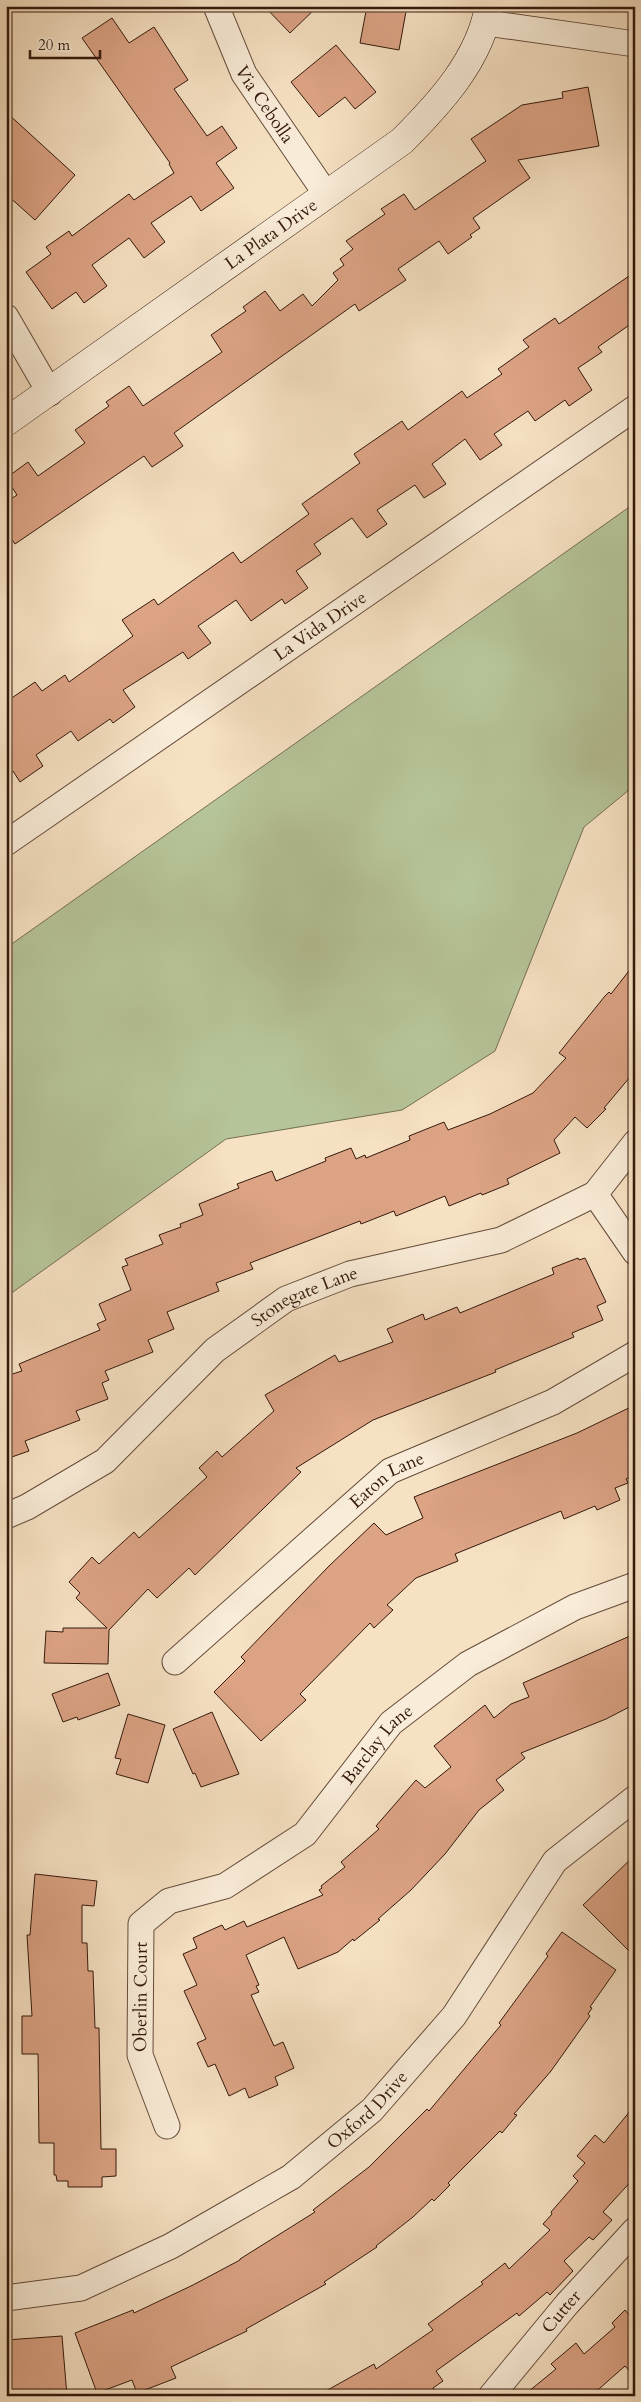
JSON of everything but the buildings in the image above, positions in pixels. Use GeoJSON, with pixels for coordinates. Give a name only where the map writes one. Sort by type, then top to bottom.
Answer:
{"type":"FeatureCollection","features":[{"type":"Feature","properties":{"kind":"street","name":"Via Cebolla"},"geometry":{"type":"LineString","coordinates":[[216,6],[244,74],[326,194]]}},
{"type":"Feature","properties":{"kind":"street","name":"La Plata Drive"},"geometry":{"type":"LineString","coordinates":[[6,422],[402,141],[438,105],[465,66],[488,14]]}},
{"type":"Feature","properties":{"kind":"street"},"geometry":{"type":"LineString","coordinates":[[488,14],[635,44]]}},
{"type":"Feature","properties":{"kind":"street"},"geometry":{"type":"LineString","coordinates":[[6,317],[50,392]]}},
{"type":"Feature","properties":{"kind":"street","name":"La Vida Drive"},"geometry":{"type":"LineString","coordinates":[[6,843],[635,408]]}},
{"type":"Feature","properties":{"kind":"street","name":"Stonegate Lane"},"geometry":{"type":"LineString","coordinates":[[6,1516],[27,1507],[105,1461],[215,1350],[286,1299],[350,1274],[501,1240],[595,1194],[635,1142]]}},
{"type":"Feature","properties":{"kind":"street"},"geometry":{"type":"LineString","coordinates":[[595,1194],[635,1252]]}},
{"type":"Feature","properties":{"kind":"street","name":"Eaton Lane"},"geometry":{"type":"LineString","coordinates":[[175,1662],[390,1471],[553,1402],[635,1354]]}},
{"type":"Feature","properties":{"kind":"street","name":"Barclay Lane"},"geometry":{"type":"LineString","coordinates":[[141,1924],[169,1901],[225,1886],[305,1834],[390,1723],[468,1664],[575,1607],[635,1585]]}},
{"type":"Feature","properties":{"kind":"street","name":"Oxford Drive"},"geometry":{"type":"LineString","coordinates":[[6,2298],[81,2288],[171,2246],[291,2177],[372,2110],[454,2016],[555,1861],[635,1798]]}},
{"type":"Feature","properties":{"kind":"street","name":"Oberlin Court"},"geometry":{"type":"LineString","coordinates":[[141,1924],[140,2056],[167,2126]]}},
{"type":"Feature","properties":{"kind":"street","name":"Cutter"},"geometry":{"type":"LineString","coordinates":[[491,2396],[568,2304],[635,2230]]}},
{"type":"Feature","properties":{"kind":"green space"},"geometry":{"type":"Polygon","coordinates":[[[635,503],[635,785],[584,827],[495,1051],[402,1110],[226,1139],[6,1297],[6,948],[635,503]]]}}]}
